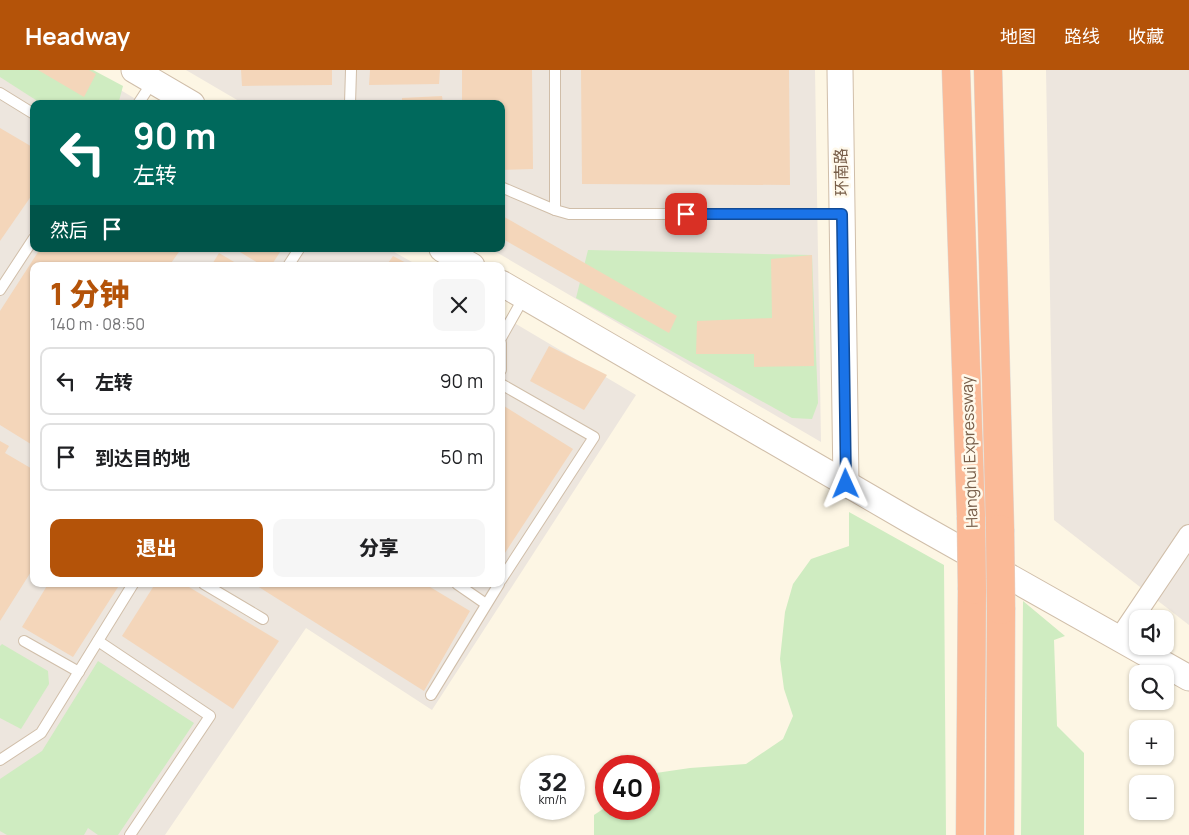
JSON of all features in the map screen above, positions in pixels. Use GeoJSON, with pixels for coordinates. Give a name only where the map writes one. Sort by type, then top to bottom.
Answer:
{"type":"FeatureCollection","features":[{"type":"Feature","properties":{"kind":"highway","name":"Hanghui Expressway"},"geometry":{"type":"LineString","coordinates":[[956,70],[971,517],[970,835]]}},
{"type":"Feature","properties":{"kind":"highway","name":"Hanghui Expressway"},"geometry":{"type":"LineString","coordinates":[[988,70],[1000,529],[1000,835]]}},
{"type":"Feature","properties":{"kind":"street","name":"环南路"},"geometry":{"type":"LineString","coordinates":[[840,70],[846,484]]}},
{"type":"Feature","properties":{"kind":"street"},"geometry":{"type":"LineString","coordinates":[[144,75],[185,100]]}},
{"type":"Feature","properties":{"kind":"street"},"geometry":{"type":"LineString","coordinates":[[447,252],[465,262]]}},
{"type":"Feature","properties":{"kind":"street"},"geometry":{"type":"LineString","coordinates":[[505,285],[846,484],[1189,678]]}},
{"type":"Feature","properties":{"kind":"street"},"geometry":{"type":"LineString","coordinates":[[1119,639],[1189,535]]}},
{"type":"Feature","properties":{"kind":"lane"},"geometry":{"type":"LineString","coordinates":[[350,100],[351,70]]}},
{"type":"Feature","properties":{"kind":"lane"},"geometry":{"type":"LineString","coordinates":[[554,70],[555,210]]}},
{"type":"Feature","properties":{"kind":"lane"},"geometry":{"type":"LineString","coordinates":[[139,100],[144,75]]}},
{"type":"Feature","properties":{"kind":"lane"},"geometry":{"type":"LineString","coordinates":[[0,93],[30,112]]}},
{"type":"Feature","properties":{"kind":"lane"},"geometry":{"type":"LineString","coordinates":[[505,189],[569,214],[842,214]]}},
{"type":"Feature","properties":{"kind":"lane"},"geometry":{"type":"LineString","coordinates":[[0,290],[30,244]]}},
{"type":"Feature","properties":{"kind":"lane"},"geometry":{"type":"LineString","coordinates":[[505,331],[524,297]]}},
{"type":"Feature","properties":{"kind":"lane"},"geometry":{"type":"LineString","coordinates":[[505,386],[594,437],[505,574]]}},
{"type":"Feature","properties":{"kind":"lane"},"geometry":{"type":"LineString","coordinates":[[0,760],[41,733],[131,587]]}},
{"type":"Feature","properties":{"kind":"lane"},"geometry":{"type":"LineString","coordinates":[[209,587],[263,619]]}},
{"type":"Feature","properties":{"kind":"lane"},"geometry":{"type":"LineString","coordinates":[[461,587],[486,604]]}},
{"type":"Feature","properties":{"kind":"lane"},"geometry":{"type":"LineString","coordinates":[[431,694],[497,587]]}},
{"type":"Feature","properties":{"kind":"lane"},"geometry":{"type":"LineString","coordinates":[[24,641],[79,672]]}},
{"type":"Feature","properties":{"kind":"lane"},"geometry":{"type":"LineString","coordinates":[[98,641],[210,716],[130,835]]}},
{"type":"Feature","properties":{"kind":"shaded area"},"geometry":{"type":"Polygon","coordinates":[[[0,70],[87,70],[137,100],[30,100],[30,252],[394,252],[412,262],[30,262],[30,587],[505,587],[505,317],[636,395],[432,710],[306,628],[165,835],[0,835],[0,70]]]}},
{"type":"Feature","properties":{"kind":"shaded area"},"geometry":{"type":"Polygon","coordinates":[[[186,70],[815,70],[821,442],[496,252],[505,252],[505,100],[237,100],[186,70]]]}},
{"type":"Feature","properties":{"kind":"shaded area"},"geometry":{"type":"Polygon","coordinates":[[[1046,70],[1189,70],[1189,625],[1174,613],[1174,610],[1170,610],[1054,520],[1046,70]]]}},
{"type":"Feature","properties":{"kind":"green space"},"geometry":{"type":"Polygon","coordinates":[[[0,70],[93,70],[123,86],[119,100],[36,100],[0,77],[0,70]]]}},
{"type":"Feature","properties":{"kind":"green space"},"geometry":{"type":"Polygon","coordinates":[[[588,250],[812,255],[818,403],[812,419],[792,418],[576,298],[588,250]]]}},
{"type":"Feature","properties":{"kind":"green space"},"geometry":{"type":"Polygon","coordinates":[[[849,512],[944,565],[946,835],[594,835],[595,814],[595,820],[660,820],[660,772],[746,764],[783,739],[793,716],[784,689],[780,659],[785,612],[793,584],[811,559],[849,546],[849,512]]]}},
{"type":"Feature","properties":{"kind":"green space"},"geometry":{"type":"Polygon","coordinates":[[[1023,601],[1065,636],[1054,640],[1057,726],[1084,753],[1084,835],[1021,835],[1023,601]]]}},
{"type":"Feature","properties":{"kind":"green space"},"geometry":{"type":"Polygon","coordinates":[[[2,644],[48,671],[49,684],[21,729],[0,718],[0,646],[2,644]]]}},
{"type":"Feature","properties":{"kind":"green space"},"geometry":{"type":"Polygon","coordinates":[[[98,661],[194,723],[118,835],[98,835],[88,828],[84,835],[7,835],[0,831],[0,779],[42,751],[98,661]]]}},
{"type":"Feature","properties":{"kind":"building"},"geometry":{"type":"Polygon","coordinates":[[[38,70],[89,70],[96,74],[84,97],[38,70]]]}},
{"type":"Feature","properties":{"kind":"building"},"geometry":{"type":"Polygon","coordinates":[[[241,70],[332,70],[332,85],[242,86],[241,70]]]}},
{"type":"Feature","properties":{"kind":"building"},"geometry":{"type":"Polygon","coordinates":[[[370,70],[440,70],[439,84],[369,85],[370,70]]]}},
{"type":"Feature","properties":{"kind":"building"},"geometry":{"type":"Polygon","coordinates":[[[462,70],[532,70],[533,169],[505,170],[505,100],[462,100],[462,70]]]}},
{"type":"Feature","properties":{"kind":"building"},"geometry":{"type":"Polygon","coordinates":[[[581,70],[789,70],[790,185],[582,184],[581,70]]]}},
{"type":"Feature","properties":{"kind":"building"},"geometry":{"type":"Polygon","coordinates":[[[442,96],[442,100],[402,100],[402,98],[442,96]]]}},
{"type":"Feature","properties":{"kind":"building"},"geometry":{"type":"Polygon","coordinates":[[[0,128],[30,146],[30,198],[0,241],[0,128]]]}},
{"type":"Feature","properties":{"kind":"building"},"geometry":{"type":"Polygon","coordinates":[[[505,217],[677,316],[669,333],[505,240],[505,217]]]}},
{"type":"Feature","properties":{"kind":"building"},"geometry":{"type":"Polygon","coordinates":[[[38,252],[179,252],[172,262],[32,262],[38,252]]]}},
{"type":"Feature","properties":{"kind":"building"},"geometry":{"type":"Polygon","coordinates":[[[240,252],[280,252],[274,262],[256,262],[240,252]]]}},
{"type":"Feature","properties":{"kind":"building"},"geometry":{"type":"Polygon","coordinates":[[[219,253],[234,262],[213,262],[219,253]]]}},
{"type":"Feature","properties":{"kind":"building"},"geometry":{"type":"Polygon","coordinates":[[[812,255],[814,366],[754,367],[754,354],[696,354],[697,321],[772,318],[771,259],[812,255]]]}},
{"type":"Feature","properties":{"kind":"building"},"geometry":{"type":"Polygon","coordinates":[[[393,256],[404,262],[389,262],[393,256]]]}},
{"type":"Feature","properties":{"kind":"building"},"geometry":{"type":"Polygon","coordinates":[[[30,264],[30,444],[0,425],[0,311],[30,264]]]}},
{"type":"Feature","properties":{"kind":"building"},"geometry":{"type":"Polygon","coordinates":[[[549,346],[607,375],[584,410],[530,381],[549,346]]]}},
{"type":"Feature","properties":{"kind":"building"},"geometry":{"type":"Polygon","coordinates":[[[505,406],[573,449],[505,553],[505,406]]]}},
{"type":"Feature","properties":{"kind":"building"},"geometry":{"type":"Polygon","coordinates":[[[0,441],[9,446],[5,453],[30,468],[30,573],[0,621],[0,441]]]}},
{"type":"Feature","properties":{"kind":"building"},"geometry":{"type":"Polygon","coordinates":[[[46,587],[118,587],[73,657],[22,627],[46,587]]]}},
{"type":"Feature","properties":{"kind":"building"},"geometry":{"type":"Polygon","coordinates":[[[153,587],[189,587],[279,641],[233,709],[122,636],[153,587]]]}},
{"type":"Feature","properties":{"kind":"building"},"geometry":{"type":"Polygon","coordinates":[[[259,587],[430,587],[470,611],[424,691],[259,587]]]}},
{"type":"Feature","properties":{"kind":"route"},"geometry":{"type":"LineString","coordinates":[[686,214],[842,214],[846,484]]}}]}
